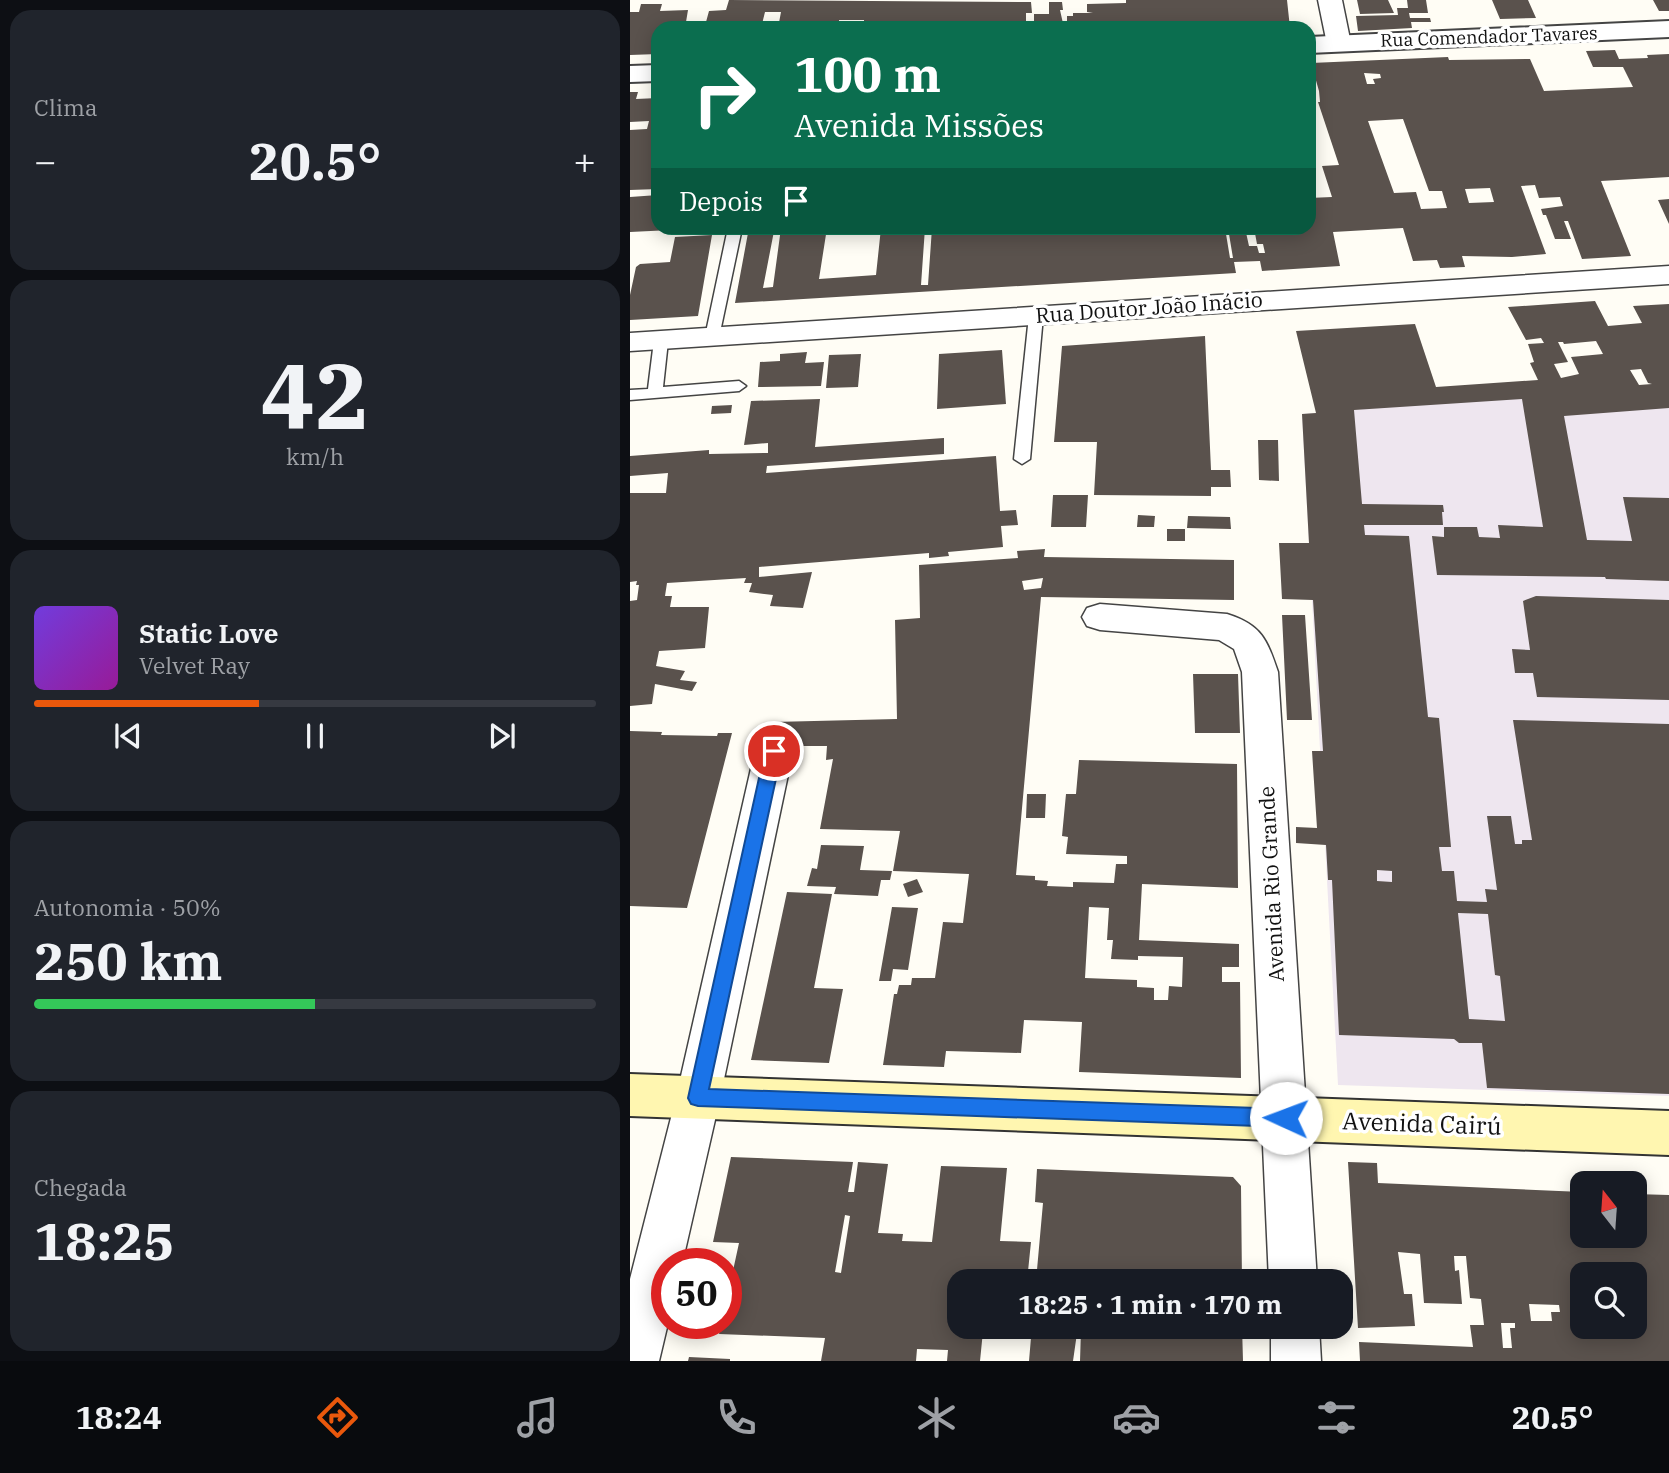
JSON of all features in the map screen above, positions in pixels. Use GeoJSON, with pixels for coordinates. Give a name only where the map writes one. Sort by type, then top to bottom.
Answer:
{"type":"FeatureCollection","features":[{"type":"Feature","properties":{"kind":"main road","name":"Avenida Cairú"},"geometry":{"type":"LineString","coordinates":[[630,1095],[1669,1133]]}},
{"type":"Feature","properties":{"kind":"street"},"geometry":{"type":"LineString","coordinates":[[1330,0],[1339,44]]}},
{"type":"Feature","properties":{"kind":"street","name":"Rua Comendador Tavares"},"geometry":{"type":"LineString","coordinates":[[1316,45],[1669,29]]}},
{"type":"Feature","properties":{"kind":"street"},"geometry":{"type":"LineString","coordinates":[[630,74],[651,73]]}},
{"type":"Feature","properties":{"kind":"street","name":"Rua Doutor João Inácio"},"geometry":{"type":"LineString","coordinates":[[630,342],[1669,275]]}},
{"type":"Feature","properties":{"kind":"street","name":"Avenida Rio Grande"},"geometry":{"type":"LineString","coordinates":[[1100,617],[1227,627],[1249,642],[1259,672],[1292,1269]]}},
{"type":"Feature","properties":{"kind":"street"},"geometry":{"type":"LineString","coordinates":[[634,1361],[698,1098],[774,751]]}},
{"type":"Feature","properties":{"kind":"street"},"geometry":{"type":"LineString","coordinates":[[1295,1339],[1296,1361]]}},
{"type":"Feature","properties":{"kind":"lane"},"geometry":{"type":"LineString","coordinates":[[712,337],[734,235]]}},
{"type":"Feature","properties":{"kind":"lane"},"geometry":{"type":"LineString","coordinates":[[1022,459],[1036,316]]}},
{"type":"Feature","properties":{"kind":"lane"},"geometry":{"type":"LineString","coordinates":[[655,393],[661,341]]}},
{"type":"Feature","properties":{"kind":"lane"},"geometry":{"type":"LineString","coordinates":[[630,395],[739,386]]}},
{"type":"Feature","properties":{"kind":"shaded area"},"geometry":{"type":"Polygon","coordinates":[[[1669,384],[1669,1096],[1338,1085],[1302,414],[1669,384]]]}},
{"type":"Feature","properties":{"kind":"building"},"geometry":{"type":"Polygon","coordinates":[[[729,0],[1031,2],[1032,13],[1026,13],[1026,21],[779,21],[781,12],[765,12],[763,21],[706,21],[709,11],[726,10],[729,0]]]}},
{"type":"Feature","properties":{"kind":"building"},"geometry":{"type":"Polygon","coordinates":[[[1126,0],[1287,0],[1289,21],[1067,21],[1067,16],[1073,16],[1073,13],[1093,13],[1087,12],[1087,4],[1126,3],[1126,0]]]}},
{"type":"Feature","properties":{"kind":"building"},"geometry":{"type":"Polygon","coordinates":[[[1357,0],[1388,0],[1394,13],[1360,14],[1357,0]]]}},
{"type":"Feature","properties":{"kind":"building"},"geometry":{"type":"Polygon","coordinates":[[[1407,0],[1426,0],[1428,13],[1409,13],[1410,18],[1430,18],[1431,22],[1411,22],[1412,28],[1358,31],[1356,16],[1398,15],[1397,8],[1408,8],[1407,0]]]}},
{"type":"Feature","properties":{"kind":"building"},"geometry":{"type":"Polygon","coordinates":[[[1492,0],[1528,0],[1536,18],[1500,19],[1492,0]]]}},
{"type":"Feature","properties":{"kind":"building"},"geometry":{"type":"Polygon","coordinates":[[[1653,0],[1669,0],[1669,11],[1659,11],[1653,0]]]}},
{"type":"Feature","properties":{"kind":"building"},"geometry":{"type":"Polygon","coordinates":[[[1049,2],[1062,2],[1063,10],[1060,10],[1062,21],[1034,21],[1034,14],[1049,14],[1049,2]]]}},
{"type":"Feature","properties":{"kind":"building"},"geometry":{"type":"Polygon","coordinates":[[[641,4],[662,4],[660,11],[688,10],[686,21],[651,21],[651,54],[630,55],[630,12],[639,12],[641,4]]]}},
{"type":"Feature","properties":{"kind":"building"},"geometry":{"type":"Polygon","coordinates":[[[1615,50],[1619,59],[1669,54],[1669,177],[1601,181],[1631,256],[1582,259],[1568,221],[1564,221],[1571,239],[1555,239],[1546,215],[1543,215],[1541,209],[1563,206],[1560,197],[1539,198],[1535,185],[1521,186],[1546,254],[1512,257],[1462,256],[1465,267],[1440,268],[1437,260],[1413,261],[1403,228],[1333,232],[1340,266],[1262,271],[1260,261],[1234,262],[1236,273],[735,303],[748,235],[773,235],[763,288],[773,287],[780,235],[826,235],[819,279],[876,275],[880,235],[925,235],[921,285],[928,285],[932,235],[1226,235],[1230,258],[1233,258],[1229,235],[1247,235],[1249,246],[1257,246],[1259,253],[1265,253],[1263,244],[1257,244],[1255,235],[1316,235],[1316,198],[1332,197],[1322,166],[1339,165],[1318,102],[1316,63],[1448,57],[1449,60],[1530,59],[1544,91],[1633,87],[1623,67],[1593,67],[1586,51],[1615,50]],[[1364,73],[1367,84],[1375,84],[1373,79],[1381,78],[1380,74],[1364,73]],[[1403,119],[1368,121],[1394,193],[1416,192],[1421,209],[1447,208],[1442,191],[1429,191],[1403,119]],[[1490,188],[1465,189],[1469,203],[1494,202],[1490,188]]]}},
{"type":"Feature","properties":{"kind":"building"},"geometry":{"type":"Polygon","coordinates":[[[630,92],[638,92],[636,99],[651,98],[651,189],[630,190],[630,130],[647,129],[649,121],[630,122],[630,92]]]}},
{"type":"Feature","properties":{"kind":"building"},"geometry":{"type":"Polygon","coordinates":[[[651,196],[651,231],[630,232],[630,197],[651,196]]]}},
{"type":"Feature","properties":{"kind":"building"},"geometry":{"type":"Polygon","coordinates":[[[1669,199],[1669,224],[1658,200],[1669,199]]]}},
{"type":"Feature","properties":{"kind":"building"},"geometry":{"type":"Polygon","coordinates":[[[712,235],[698,316],[630,320],[630,295],[636,267],[640,264],[670,262],[675,237],[712,235]]]}},
{"type":"Feature","properties":{"kind":"building"},"geometry":{"type":"Polygon","coordinates":[[[1595,301],[1608,326],[1642,323],[1633,306],[1669,304],[1669,408],[1564,416],[1587,540],[1632,541],[1623,497],[1669,498],[1669,581],[1605,577],[1437,575],[1432,536],[1444,537],[1444,527],[1477,527],[1479,537],[1500,538],[1498,525],[1543,527],[1522,399],[1354,410],[1362,504],[1443,505],[1444,512],[1443,525],[1364,525],[1365,535],[1409,536],[1428,717],[1439,718],[1451,847],[1439,847],[1442,871],[1454,871],[1457,901],[1487,902],[1485,889],[1497,890],[1487,816],[1511,816],[1515,844],[1522,844],[1522,840],[1532,840],[1513,720],[1669,724],[1669,1094],[1487,1088],[1482,1043],[1459,1043],[1454,1039],[1339,1035],[1332,880],[1328,880],[1326,845],[1296,843],[1296,827],[1317,828],[1312,751],[1323,751],[1313,600],[1282,599],[1279,543],[1309,543],[1302,414],[1316,413],[1296,331],[1415,324],[1436,387],[1538,380],[1530,363],[1534,362],[1528,344],[1544,343],[1541,338],[1526,340],[1508,307],[1595,301]],[[1596,341],[1564,344],[1558,342],[1568,362],[1554,364],[1561,378],[1579,374],[1571,357],[1603,354],[1596,341]],[[1641,369],[1630,370],[1639,385],[1652,384],[1648,383],[1641,369]],[[1377,870],[1377,881],[1392,882],[1392,871],[1377,870]],[[1458,913],[1469,1019],[1505,1021],[1500,976],[1495,975],[1488,914],[1458,913]]]}},
{"type":"Feature","properties":{"kind":"building"},"geometry":{"type":"Polygon","coordinates":[[[1205,336],[1211,470],[1230,470],[1231,487],[1211,487],[1211,496],[1094,495],[1097,442],[1054,442],[1062,346],[1205,336]]]}},
{"type":"Feature","properties":{"kind":"building"},"geometry":{"type":"Polygon","coordinates":[[[1002,350],[1006,404],[937,409],[939,354],[1002,350]]]}},
{"type":"Feature","properties":{"kind":"building"},"geometry":{"type":"Polygon","coordinates":[[[807,352],[805,363],[824,362],[821,386],[758,387],[760,362],[780,361],[780,354],[807,352]]]}},
{"type":"Feature","properties":{"kind":"building"},"geometry":{"type":"Polygon","coordinates":[[[861,354],[858,387],[826,388],[829,355],[861,354]]]}},
{"type":"Feature","properties":{"kind":"building"},"geometry":{"type":"Polygon","coordinates":[[[820,399],[815,447],[944,438],[944,454],[767,466],[766,473],[996,456],[1000,511],[1016,510],[1018,525],[1001,526],[1003,547],[948,552],[949,556],[929,558],[929,553],[759,567],[759,577],[812,572],[803,608],[770,606],[773,595],[749,592],[752,583],[744,583],[746,578],[667,583],[665,596],[672,596],[670,607],[709,607],[705,648],[659,651],[656,666],[685,671],[680,680],[697,682],[692,691],[655,684],[652,704],[630,706],[630,601],[637,600],[639,585],[636,585],[637,581],[630,582],[630,493],[666,493],[668,473],[630,476],[630,456],[709,450],[709,454],[768,453],[768,443],[744,445],[751,401],[820,399]]]}},
{"type":"Feature","properties":{"kind":"building"},"geometry":{"type":"Polygon","coordinates":[[[732,405],[731,413],[711,414],[712,406],[732,405]]]}},
{"type":"Feature","properties":{"kind":"building"},"geometry":{"type":"Polygon","coordinates":[[[1258,440],[1278,440],[1279,481],[1259,480],[1258,440]]]}},
{"type":"Feature","properties":{"kind":"building"},"geometry":{"type":"Polygon","coordinates":[[[1053,495],[1088,495],[1086,527],[1051,527],[1053,495]]]}},
{"type":"Feature","properties":{"kind":"building"},"geometry":{"type":"Polygon","coordinates":[[[1138,515],[1155,516],[1154,527],[1137,527],[1138,515]]]}},
{"type":"Feature","properties":{"kind":"building"},"geometry":{"type":"Polygon","coordinates":[[[1188,516],[1230,517],[1231,529],[1187,528],[1188,516]]]}},
{"type":"Feature","properties":{"kind":"building"},"geometry":{"type":"Polygon","coordinates":[[[1167,529],[1185,529],[1185,541],[1167,541],[1167,529]]]}},
{"type":"Feature","properties":{"kind":"building"},"geometry":{"type":"Polygon","coordinates":[[[1045,549],[1044,557],[1234,560],[1234,600],[1041,597],[1016,875],[1035,876],[1035,880],[1048,881],[1047,886],[1073,887],[1073,882],[1114,883],[1116,864],[1127,864],[1127,856],[1066,854],[1068,837],[1062,836],[1066,794],[1076,794],[1079,760],[1237,764],[1238,888],[1142,884],[1139,940],[1239,944],[1239,967],[1222,967],[1222,982],[1240,982],[1241,1078],[1079,1072],[1082,1022],[1024,1020],[1021,1053],[946,1051],[944,1067],[883,1065],[894,994],[897,994],[899,985],[911,985],[912,978],[935,978],[943,922],[963,923],[969,874],[893,871],[900,831],[820,829],[833,759],[826,760],[827,746],[770,746],[773,722],[897,719],[895,620],[920,618],[919,565],[1018,558],[1017,551],[1045,549]],[[1043,578],[1022,581],[1024,590],[1041,588],[1043,578]],[[1089,907],[1085,978],[1137,980],[1137,987],[1154,988],[1154,1000],[1168,1000],[1169,986],[1182,987],[1183,957],[1138,956],[1138,960],[1111,959],[1113,940],[1107,940],[1109,908],[1089,907]]]}},
{"type":"Feature","properties":{"kind":"building"},"geometry":{"type":"Polygon","coordinates":[[[1536,596],[1669,600],[1669,700],[1537,697],[1533,673],[1515,673],[1512,649],[1530,650],[1523,601],[1536,596]]]}},
{"type":"Feature","properties":{"kind":"building"},"geometry":{"type":"Polygon","coordinates":[[[1282,615],[1305,615],[1312,720],[1287,720],[1282,615]]]}},
{"type":"Feature","properties":{"kind":"building"},"geometry":{"type":"Polygon","coordinates":[[[1193,674],[1238,674],[1240,733],[1195,733],[1193,674]]]}},
{"type":"Feature","properties":{"kind":"building"},"geometry":{"type":"Polygon","coordinates":[[[630,731],[662,732],[661,735],[717,736],[718,733],[732,733],[687,908],[630,906],[630,731]]]}},
{"type":"Feature","properties":{"kind":"building"},"geometry":{"type":"Polygon","coordinates":[[[1027,794],[1046,794],[1045,818],[1026,818],[1027,794]]]}},
{"type":"Feature","properties":{"kind":"building"},"geometry":{"type":"Polygon","coordinates":[[[821,845],[864,846],[860,870],[892,871],[890,880],[881,880],[878,896],[834,894],[836,887],[807,886],[812,868],[817,869],[821,845]]]}},
{"type":"Feature","properties":{"kind":"building"},"geometry":{"type":"Polygon","coordinates":[[[917,879],[923,892],[908,897],[903,884],[917,879]]]}},
{"type":"Feature","properties":{"kind":"building"},"geometry":{"type":"Polygon","coordinates":[[[787,892],[832,894],[814,988],[843,989],[829,1063],[751,1060],[787,892]]]}},
{"type":"Feature","properties":{"kind":"building"},"geometry":{"type":"Polygon","coordinates":[[[892,907],[918,908],[908,970],[893,969],[891,981],[879,981],[892,907]]]}},
{"type":"Feature","properties":{"kind":"building"},"geometry":{"type":"Polygon","coordinates":[[[731,1157],[853,1162],[848,1192],[854,1192],[858,1162],[888,1164],[878,1233],[903,1234],[902,1241],[932,1242],[941,1166],[1007,1168],[1000,1241],[1031,1242],[1028,1269],[947,1269],[947,1339],[982,1339],[980,1361],[947,1361],[948,1350],[917,1349],[916,1361],[821,1361],[825,1338],[742,1335],[742,1248],[738,1248],[739,1243],[713,1242],[731,1157]],[[845,1215],[835,1272],[841,1273],[850,1216],[845,1215]]]}},
{"type":"Feature","properties":{"kind":"building"},"geometry":{"type":"Polygon","coordinates":[[[1348,1162],[1377,1163],[1378,1183],[1570,1191],[1570,1248],[1647,1248],[1647,1194],[1669,1195],[1669,1361],[1360,1361],[1359,1342],[1473,1347],[1470,1325],[1484,1325],[1481,1299],[1470,1298],[1466,1256],[1454,1256],[1455,1271],[1459,1270],[1462,1304],[1424,1303],[1420,1254],[1398,1252],[1404,1294],[1412,1294],[1415,1326],[1358,1328],[1348,1162]],[[1529,1304],[1531,1321],[1552,1321],[1551,1312],[1560,1312],[1559,1305],[1529,1304]],[[1501,1323],[1503,1348],[1512,1348],[1510,1328],[1515,1328],[1515,1323],[1501,1323]]]}},
{"type":"Feature","properties":{"kind":"building"},"geometry":{"type":"Polygon","coordinates":[[[1037,1169],[1233,1177],[1241,1186],[1242,1269],[1037,1269],[1043,1203],[1035,1202],[1037,1169]]]}},
{"type":"Feature","properties":{"kind":"building"},"geometry":{"type":"Polygon","coordinates":[[[1031,1339],[1076,1339],[1073,1361],[1029,1361],[1031,1339]]]}},
{"type":"Feature","properties":{"kind":"building"},"geometry":{"type":"Polygon","coordinates":[[[1081,1339],[1242,1339],[1243,1361],[1080,1361],[1081,1339]]]}},
{"type":"Feature","properties":{"kind":"building"},"geometry":{"type":"Polygon","coordinates":[[[689,1357],[730,1359],[730,1361],[688,1361],[689,1357]]]}},
{"type":"Feature","properties":{"kind":"route"},"geometry":{"type":"LineString","coordinates":[[774,751],[698,1098],[1286,1118]]}}]}
